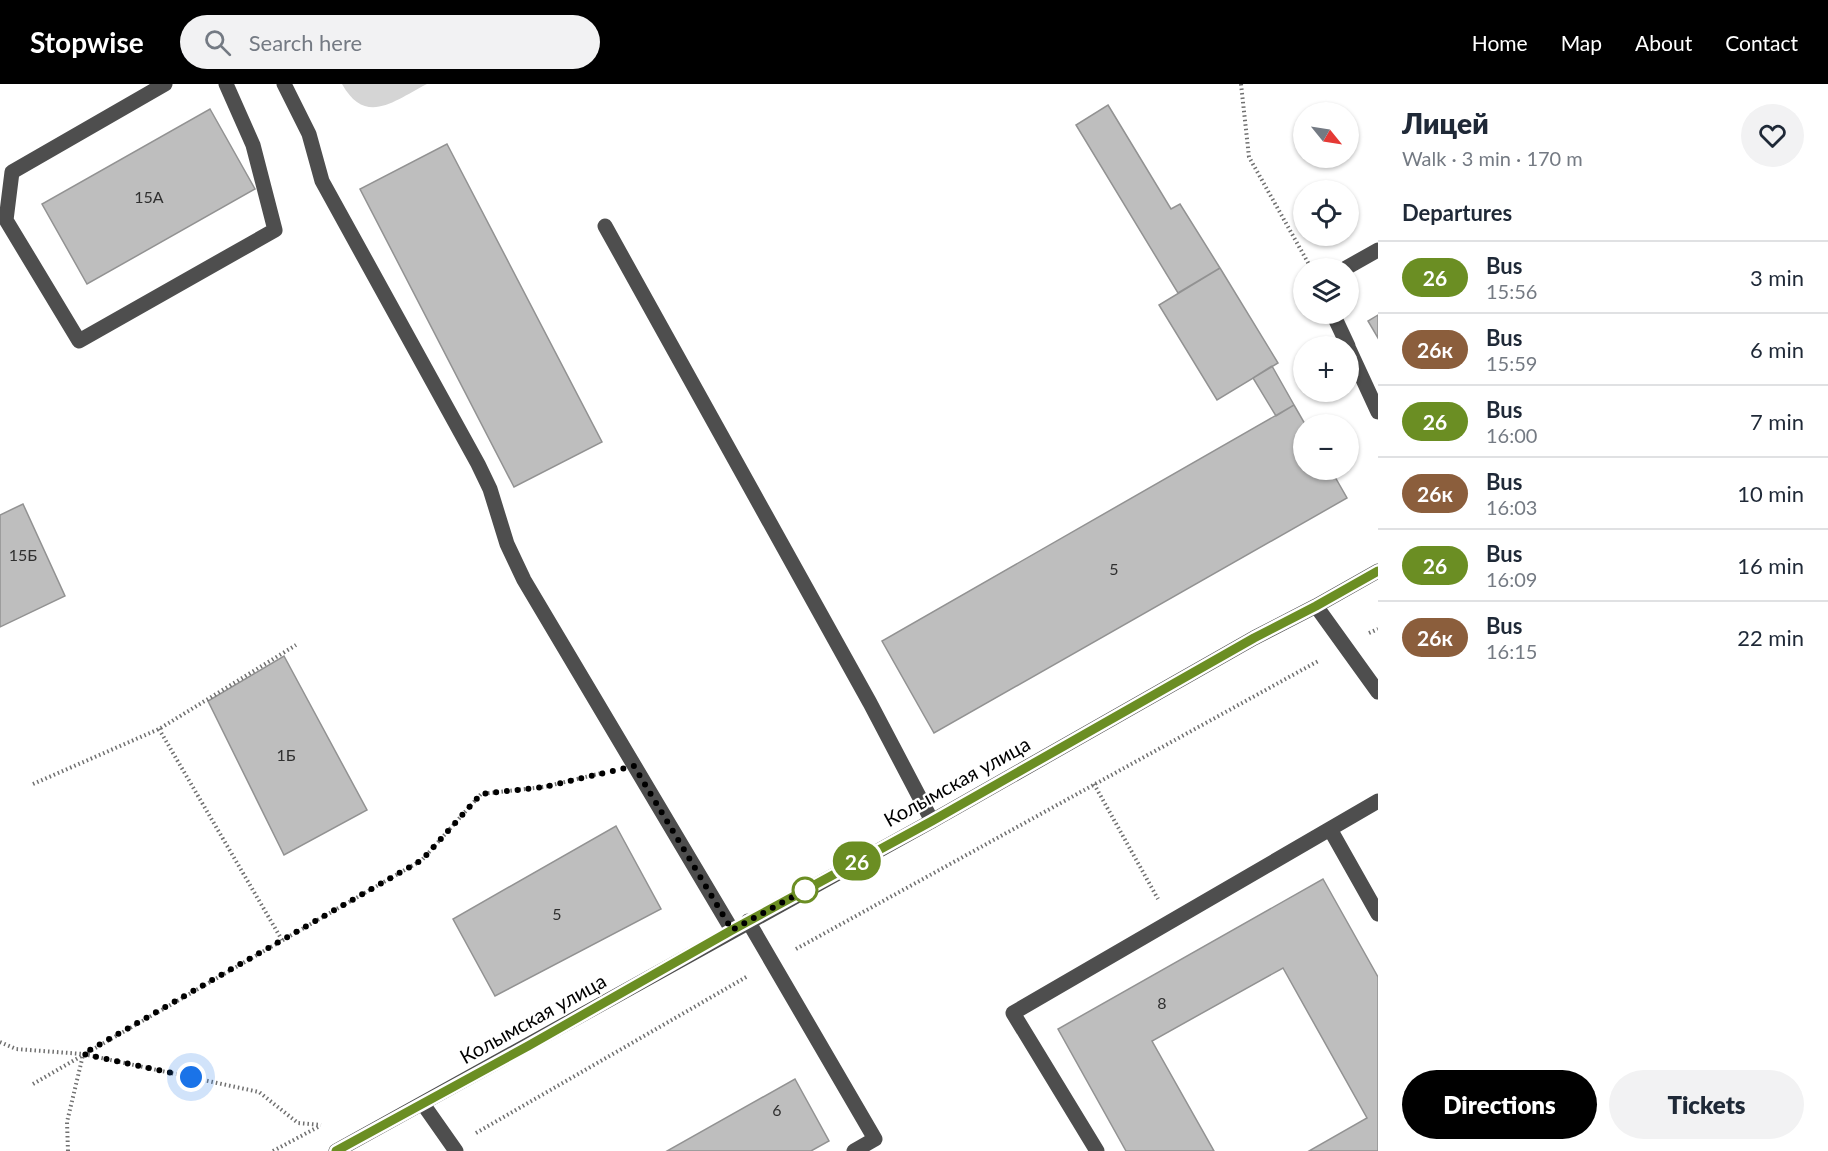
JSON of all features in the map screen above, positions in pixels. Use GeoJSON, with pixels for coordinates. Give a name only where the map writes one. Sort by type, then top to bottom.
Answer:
{"type":"FeatureCollection","features":[{"type":"Feature","properties":{"kind":"street"},"geometry":{"type":"LineString","coordinates":[[165,84],[12,172],[6,220],[79,340],[275,230],[254,145],[226,84]]}},
{"type":"Feature","properties":{"kind":"street"},"geometry":{"type":"LineString","coordinates":[[284,84],[309,134],[322,181],[478,464],[490,489],[507,544],[524,580],[732,930]]}},
{"type":"Feature","properties":{"kind":"street"},"geometry":{"type":"LineString","coordinates":[[605,226],[870,703],[932,821]]}},
{"type":"Feature","properties":{"kind":"street"},"geometry":{"type":"LineString","coordinates":[[1359,261],[1378,250]]}},
{"type":"Feature","properties":{"kind":"street"},"geometry":{"type":"LineString","coordinates":[[1359,371],[1378,412]]}},
{"type":"Feature","properties":{"kind":"street","name":"Колымская улица"},"geometry":{"type":"LineString","coordinates":[[336,1151],[1378,571]]}},
{"type":"Feature","properties":{"kind":"street"},"geometry":{"type":"LineString","coordinates":[[1316,606],[1378,692]]}},
{"type":"Feature","properties":{"kind":"street"},"geometry":{"type":"LineString","coordinates":[[1097,1151],[1013,1014],[1378,801]]}},
{"type":"Feature","properties":{"kind":"street"},"geometry":{"type":"LineString","coordinates":[[1330,829],[1378,914]]}},
{"type":"Feature","properties":{"kind":"street"},"geometry":{"type":"LineString","coordinates":[[748,921],[875,1139],[854,1151]]}},
{"type":"Feature","properties":{"kind":"street"},"geometry":{"type":"LineString","coordinates":[[423,1104],[455,1148]]}},
{"type":"Feature","properties":{"kind":"path"},"geometry":{"type":"LineString","coordinates":[[1241,84],[1249,157],[1305,258]]}},
{"type":"Feature","properties":{"kind":"path"},"geometry":{"type":"LineString","coordinates":[[455,1148],[772,962],[1378,629]]}},
{"type":"Feature","properties":{"kind":"path"},"geometry":{"type":"LineString","coordinates":[[33,784],[159,729],[296,645]]}},
{"type":"Feature","properties":{"kind":"path"},"geometry":{"type":"LineString","coordinates":[[159,729],[282,940]]}},
{"type":"Feature","properties":{"kind":"path"},"geometry":{"type":"LineString","coordinates":[[33,1084],[422,860],[481,794],[544,787],[634,766]]}},
{"type":"Feature","properties":{"kind":"path"},"geometry":{"type":"LineString","coordinates":[[1094,784],[1171,921]]}},
{"type":"Feature","properties":{"kind":"path"},"geometry":{"type":"LineString","coordinates":[[0,1042],[16,1049],[83,1054],[259,1092],[298,1122],[321,1125]]}},
{"type":"Feature","properties":{"kind":"path"},"geometry":{"type":"LineString","coordinates":[[68,1151],[67,1122],[83,1054]]}},
{"type":"Feature","properties":{"kind":"shaded area"},"geometry":{"type":"Polygon","coordinates":[[[342,84],[427,84],[392,102],[371,107],[351,97],[342,84]]]}},
{"type":"Feature","properties":{"kind":"building"},"geometry":{"type":"Polygon","coordinates":[[[1108,105],[1171,209],[1180,204],[1220,268],[1178,293],[1076,125],[1108,105]]]}},
{"type":"Feature","properties":{"kind":"building"},"geometry":{"type":"Polygon","coordinates":[[[210,109],[255,189],[87,284],[42,204],[210,109]]]}},
{"type":"Feature","properties":{"kind":"building"},"geometry":{"type":"Polygon","coordinates":[[[447,144],[602,442],[514,487],[360,189],[447,144]]]}},
{"type":"Feature","properties":{"kind":"building"},"geometry":{"type":"Polygon","coordinates":[[[1220,268],[1278,363],[1217,400],[1159,305],[1220,268]]]}},
{"type":"Feature","properties":{"kind":"building"},"geometry":{"type":"Polygon","coordinates":[[[1378,315],[1378,338],[1368,321],[1378,315]]]}},
{"type":"Feature","properties":{"kind":"building"},"geometry":{"type":"Polygon","coordinates":[[[1272,366],[1294,405],[1276,416],[1253,378],[1272,366]]]}},
{"type":"Feature","properties":{"kind":"building"},"geometry":{"type":"Polygon","coordinates":[[[1294,405],[1299,414],[1293,414],[1293,480],[1337,480],[1347,498],[934,733],[882,641],[1294,405]]]}},
{"type":"Feature","properties":{"kind":"building"},"geometry":{"type":"Polygon","coordinates":[[[23,504],[65,596],[0,627],[0,515],[23,504]]]}},
{"type":"Feature","properties":{"kind":"building"},"geometry":{"type":"Polygon","coordinates":[[[284,656],[367,810],[284,855],[208,701],[284,656]]]}},
{"type":"Feature","properties":{"kind":"building"},"geometry":{"type":"Polygon","coordinates":[[[616,826],[661,909],[495,996],[453,919],[616,826]]]}},
{"type":"Feature","properties":{"kind":"building"},"geometry":{"type":"Polygon","coordinates":[[[1323,879],[1378,977],[1378,1151],[1309,1151],[1367,1118],[1283,968],[1152,1041],[1214,1151],[1126,1151],[1058,1029],[1323,879]]]}},
{"type":"Feature","properties":{"kind":"building"},"geometry":{"type":"Polygon","coordinates":[[[795,1079],[829,1141],[811,1151],[667,1151],[795,1079]]]}},
{"type":"Feature","properties":{"kind":"bus line","name":"26"},"geometry":{"type":"LineString","coordinates":[[336,1151],[1378,571]]}},
{"type":"Feature","properties":{"kind":"route"},"geometry":{"type":"LineString","coordinates":[[191,1077],[83,1054],[422,860],[481,794],[544,787],[634,766],[732,930],[809,888],[805,890]]}}]}
